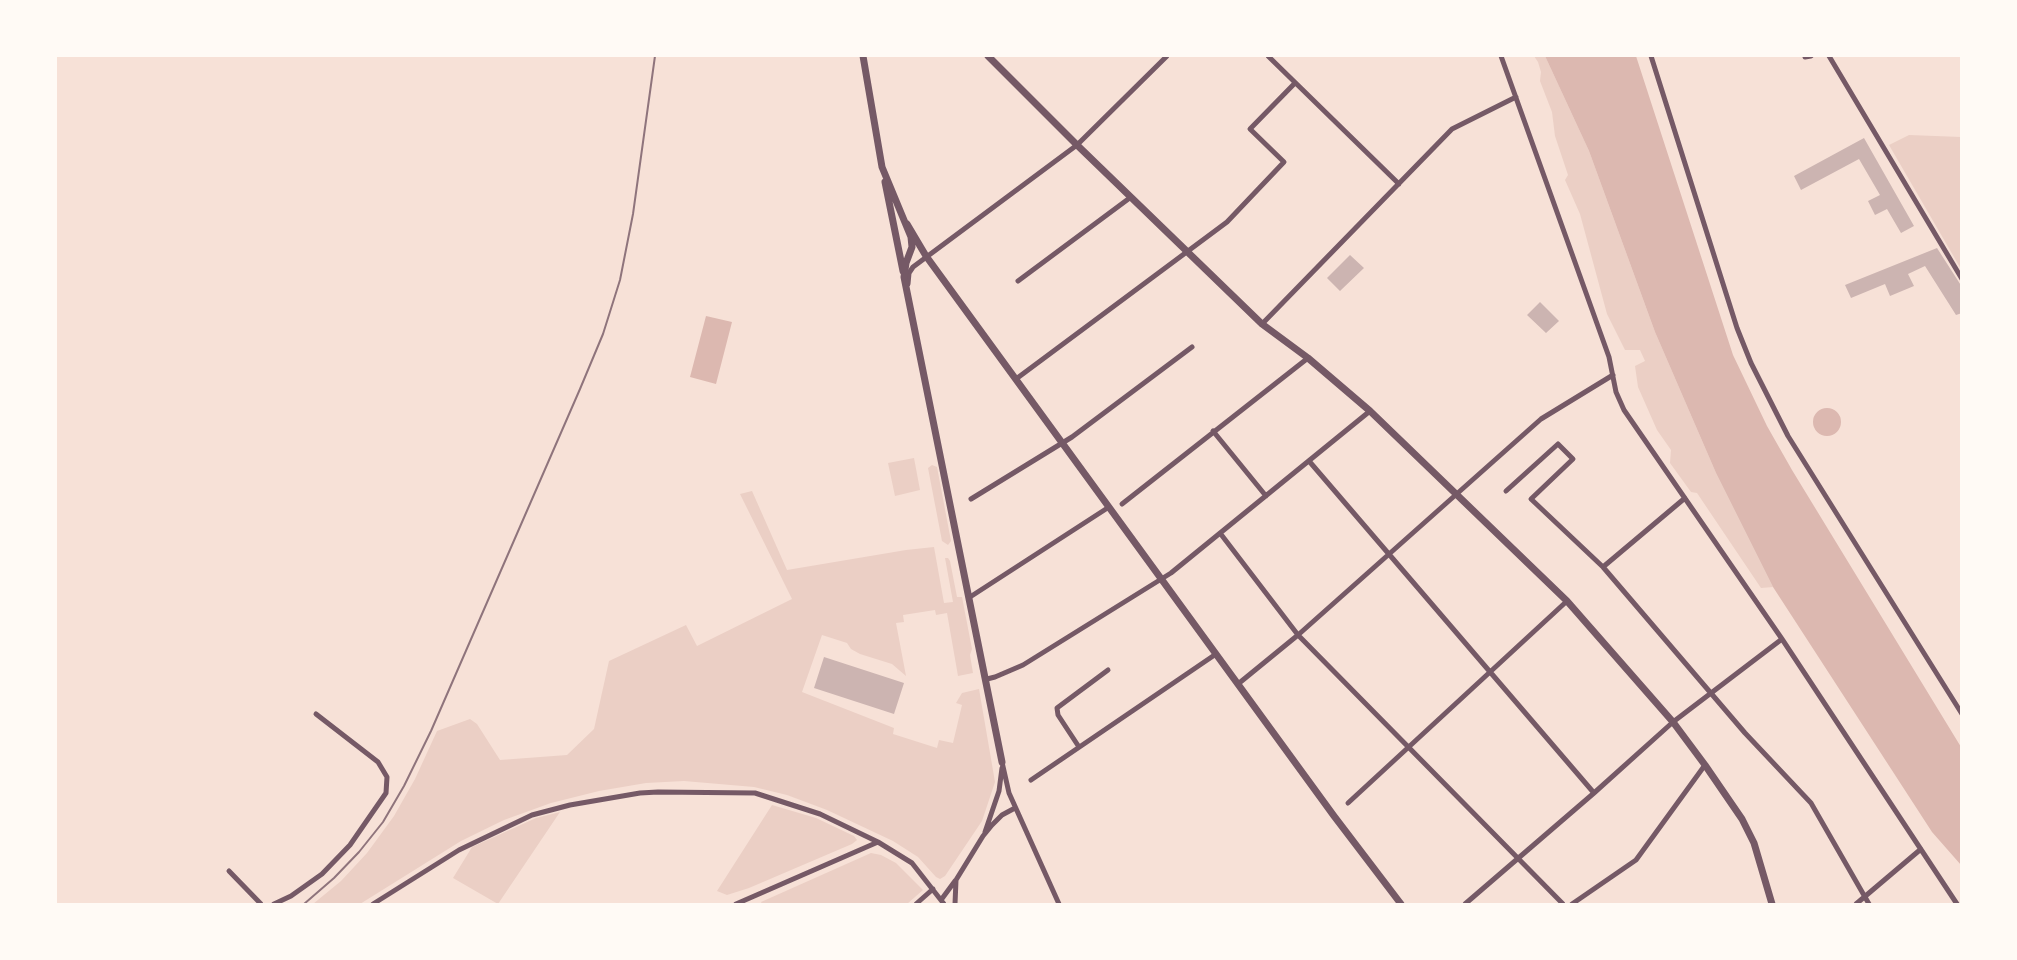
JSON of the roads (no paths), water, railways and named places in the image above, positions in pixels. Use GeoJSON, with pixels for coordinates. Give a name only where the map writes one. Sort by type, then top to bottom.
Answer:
{"type":"FeatureCollection","features":[{"type":"Feature","properties":{"kind":"street"},"geometry":{"type":"LineString","coordinates":[[863,56],[882,167],[1009,793],[1059,904]]}},
{"type":"Feature","properties":{"kind":"street"},"geometry":{"type":"LineString","coordinates":[[988,56],[1262,324],[1308,357],[1370,411],[1567,601],[1673,722],[1706,765],[1742,819],[1754,843],[1772,904]]}},
{"type":"Feature","properties":{"kind":"street"},"geometry":{"type":"LineString","coordinates":[[908,295],[909,273],[913,267],[1077,145],[1167,56]]}},
{"type":"Feature","properties":{"kind":"street"},"geometry":{"type":"LineString","coordinates":[[1268,56],[1399,184]]}},
{"type":"Feature","properties":{"kind":"street"},"geometry":{"type":"LineString","coordinates":[[1501,56],[1609,357],[1616,392],[1624,410],[1782,639],[1957,904]]}},
{"type":"Feature","properties":{"kind":"street"},"geometry":{"type":"LineString","coordinates":[[1651,56],[1737,328],[1751,363],[1788,436],[1962,714]]}},
{"type":"Feature","properties":{"kind":"street"},"geometry":{"type":"LineString","coordinates":[[1829,56],[1962,279]]}},
{"type":"Feature","properties":{"kind":"street"},"geometry":{"type":"LineString","coordinates":[[1016,379],[1227,222],[1284,162],[1250,129],[1295,83]]}},
{"type":"Feature","properties":{"kind":"street"},"geometry":{"type":"LineString","coordinates":[[1262,324],[1452,129],[1516,97]]}},
{"type":"Feature","properties":{"kind":"street"},"geometry":{"type":"LineString","coordinates":[[882,167],[907,224],[926,256],[1334,816],[1401,904]]}},
{"type":"Feature","properties":{"kind":"street"},"geometry":{"type":"LineString","coordinates":[[1018,280],[1131,197]]}},
{"type":"Feature","properties":{"kind":"street"},"geometry":{"type":"LineString","coordinates":[[904,277],[912,247],[907,224]]}},
{"type":"Feature","properties":{"kind":"street"},"geometry":{"type":"LineString","coordinates":[[971,499],[1063,443],[1192,347]]}},
{"type":"Feature","properties":{"kind":"street"},"geometry":{"type":"LineString","coordinates":[[1122,504],[1308,357]]}},
{"type":"Feature","properties":{"kind":"street"},"geometry":{"type":"LineString","coordinates":[[1238,684],[1298,635],[1541,419],[1613,375]]}},
{"type":"Feature","properties":{"kind":"street"},"geometry":{"type":"LineString","coordinates":[[987,679],[1023,665],[1162,579],[1370,411]]}},
{"type":"Feature","properties":{"kind":"street"},"geometry":{"type":"LineString","coordinates":[[1213,431],[1266,496]]}},
{"type":"Feature","properties":{"kind":"street"},"geometry":{"type":"LineString","coordinates":[[1506,491],[1558,444],[1574,459],[1531,499],[1603,567],[1745,734],[1811,803],[1869,904]]}},
{"type":"Feature","properties":{"kind":"street"},"geometry":{"type":"LineString","coordinates":[[1309,462],[1594,793]]}},
{"type":"Feature","properties":{"kind":"street"},"geometry":{"type":"LineString","coordinates":[[1603,567],[1685,498]]}},
{"type":"Feature","properties":{"kind":"street"},"geometry":{"type":"LineString","coordinates":[[970,597],[1109,507]]}},
{"type":"Feature","properties":{"kind":"street"},"geometry":{"type":"LineString","coordinates":[[1220,533],[1298,635],[1563,904]]}},
{"type":"Feature","properties":{"kind":"street"},"geometry":{"type":"LineString","coordinates":[[1348,803],[1567,601]]}},
{"type":"Feature","properties":{"kind":"street"},"geometry":{"type":"LineString","coordinates":[[1465,904],[1673,722],[1782,639]]}},
{"type":"Feature","properties":{"kind":"street"},"geometry":{"type":"LineString","coordinates":[[1031,780],[1216,654]]}},
{"type":"Feature","properties":{"kind":"street"},"geometry":{"type":"LineString","coordinates":[[1079,747],[1058,715],[1057,708],[1108,670]]}},
{"type":"Feature","properties":{"kind":"street"},"geometry":{"type":"LineString","coordinates":[[273,904],[291,896],[322,874],[350,845],[386,793],[387,777],[378,762],[316,714]]}},
{"type":"Feature","properties":{"kind":"street"},"geometry":{"type":"LineString","coordinates":[[983,836],[999,791],[1002,762]]}},
{"type":"Feature","properties":{"kind":"street"},"geometry":{"type":"LineString","coordinates":[[1572,904],[1636,860],[1706,765]]}},
{"type":"Feature","properties":{"kind":"street"},"geometry":{"type":"LineString","coordinates":[[373,904],[459,850],[532,815],[570,804],[640,793],[755,793],[820,814],[878,842],[912,863],[942,902],[983,836],[1002,815],[1015,808]]}},
{"type":"Feature","properties":{"kind":"street"},"geometry":{"type":"LineString","coordinates":[[736,904],[878,842]]}},
{"type":"Feature","properties":{"kind":"street"},"geometry":{"type":"LineString","coordinates":[[1856,904],[1921,849]]}},
{"type":"Feature","properties":{"kind":"street"},"geometry":{"type":"LineString","coordinates":[[229,871],[261,904]]}},
{"type":"Feature","properties":{"kind":"street"},"geometry":{"type":"LineString","coordinates":[[955,904],[956,880]]}},
{"type":"Feature","properties":{"kind":"street"},"geometry":{"type":"LineString","coordinates":[[916,904],[933,889]]}},
{"type":"Feature","properties":{"kind":"railway"},"geometry":{"type":"LineString","coordinates":[[304,904],[359,852],[383,822],[404,786],[431,731],[603,334],[620,280],[633,214],[655,56]]}}]}
